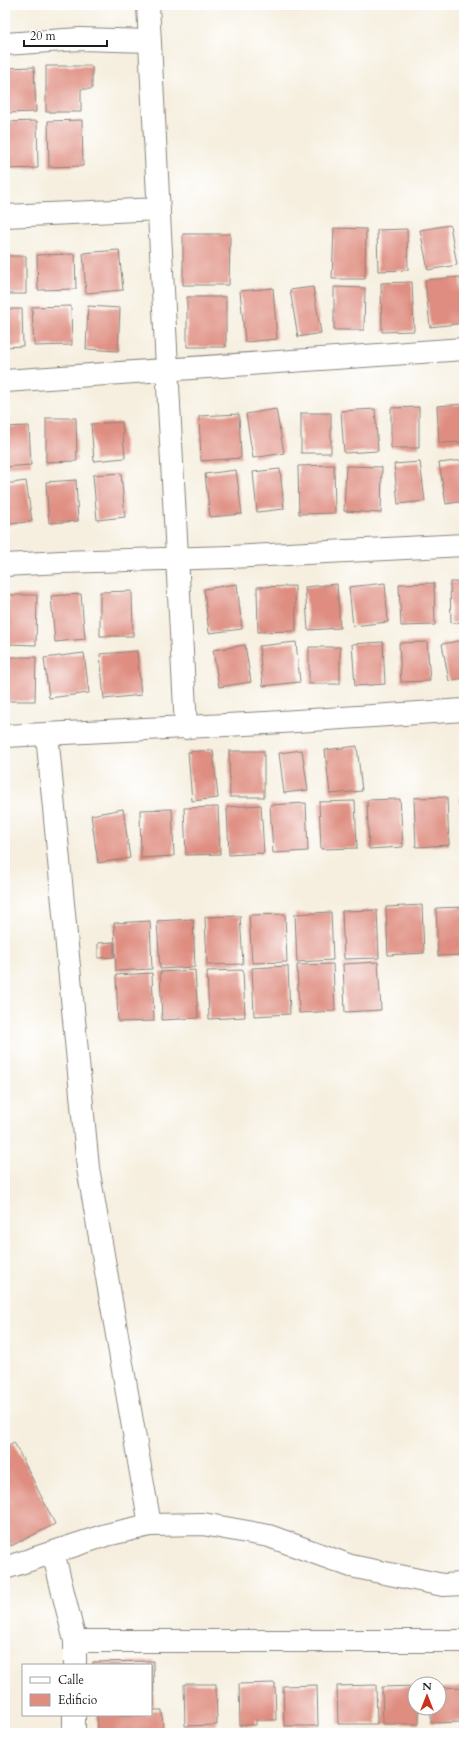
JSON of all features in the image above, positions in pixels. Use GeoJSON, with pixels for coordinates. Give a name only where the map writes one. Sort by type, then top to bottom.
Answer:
{"type":"FeatureCollection","features":[{"type":"Feature","properties":{"kind":"street"},"geometry":{"type":"LineString","coordinates":[[148,5],[186,728]]}},
{"type":"Feature","properties":{"kind":"street"},"geometry":{"type":"LineString","coordinates":[[5,44],[80,39],[150,41]]}},
{"type":"Feature","properties":{"kind":"street"},"geometry":{"type":"LineString","coordinates":[[5,216],[159,209]]}},
{"type":"Feature","properties":{"kind":"street"},"geometry":{"type":"LineString","coordinates":[[5,381],[464,349]]}},
{"type":"Feature","properties":{"kind":"street"},"geometry":{"type":"LineString","coordinates":[[5,565],[177,559],[464,545]]}},
{"type":"Feature","properties":{"kind":"street"},"geometry":{"type":"LineString","coordinates":[[5,736],[186,728],[464,710]]}},
{"type":"Feature","properties":{"kind":"street"},"geometry":{"type":"LineString","coordinates":[[47,734],[88,1168],[150,1525]]}},
{"type":"Feature","properties":{"kind":"street"},"geometry":{"type":"LineString","coordinates":[[5,1568],[106,1535],[150,1525],[203,1524],[269,1536],[351,1566],[443,1585],[464,1584]]}},
{"type":"Feature","properties":{"kind":"street"},"geometry":{"type":"LineString","coordinates":[[53,1552],[75,1641],[75,1664]]}},
{"type":"Feature","properties":{"kind":"street"},"geometry":{"type":"LineString","coordinates":[[75,1641],[464,1640]]}},
{"type":"Feature","properties":{"kind":"street"},"geometry":{"type":"LineString","coordinates":[[74,1716],[74,1733]]}},
{"type":"Feature","properties":{"kind":"building"},"geometry":{"type":"Polygon","coordinates":[[[46,66],[92,66],[92,89],[81,89],[81,112],[46,112],[46,66]]]}},
{"type":"Feature","properties":{"kind":"building"},"geometry":{"type":"Polygon","coordinates":[[[34,67],[36,112],[5,113],[5,68],[34,67]]]}},
{"type":"Feature","properties":{"kind":"building"},"geometry":{"type":"Polygon","coordinates":[[[82,120],[83,166],[49,167],[48,121],[82,120]]]}},
{"type":"Feature","properties":{"kind":"building"},"geometry":{"type":"Polygon","coordinates":[[[37,121],[38,168],[5,169],[5,122],[37,121]]]}},
{"type":"Feature","properties":{"kind":"building"},"geometry":{"type":"Polygon","coordinates":[[[450,225],[457,265],[428,270],[420,230],[450,225]]]}},
{"type":"Feature","properties":{"kind":"building"},"geometry":{"type":"Polygon","coordinates":[[[334,228],[366,229],[365,279],[332,279],[334,228]]]}},
{"type":"Feature","properties":{"kind":"building"},"geometry":{"type":"Polygon","coordinates":[[[407,229],[408,270],[378,271],[377,230],[407,229]]]}},
{"type":"Feature","properties":{"kind":"building"},"geometry":{"type":"Polygon","coordinates":[[[183,234],[230,234],[229,285],[183,285],[183,234]]]}},
{"type":"Feature","properties":{"kind":"building"},"geometry":{"type":"Polygon","coordinates":[[[119,250],[123,290],[86,293],[83,253],[119,250]]]}},
{"type":"Feature","properties":{"kind":"building"},"geometry":{"type":"Polygon","coordinates":[[[75,254],[76,289],[38,290],[37,255],[75,254]]]}},
{"type":"Feature","properties":{"kind":"building"},"geometry":{"type":"Polygon","coordinates":[[[5,256],[26,256],[26,294],[5,294],[5,256]]]}},
{"type":"Feature","properties":{"kind":"building"},"geometry":{"type":"Polygon","coordinates":[[[460,277],[464,323],[430,327],[425,280],[460,277]]]}},
{"type":"Feature","properties":{"kind":"building"},"geometry":{"type":"Polygon","coordinates":[[[412,282],[414,331],[382,332],[381,283],[412,282]]]}},
{"type":"Feature","properties":{"kind":"building"},"geometry":{"type":"Polygon","coordinates":[[[313,287],[321,333],[298,337],[290,290],[313,287]]]}},
{"type":"Feature","properties":{"kind":"building"},"geometry":{"type":"Polygon","coordinates":[[[334,287],[365,288],[364,330],[334,330],[334,287]]]}},
{"type":"Feature","properties":{"kind":"building"},"geometry":{"type":"Polygon","coordinates":[[[273,288],[277,339],[245,342],[240,291],[273,288]]]}},
{"type":"Feature","properties":{"kind":"building"},"geometry":{"type":"Polygon","coordinates":[[[187,297],[226,297],[226,347],[187,347],[187,297]]]}},
{"type":"Feature","properties":{"kind":"building"},"geometry":{"type":"Polygon","coordinates":[[[71,306],[72,345],[34,346],[32,307],[71,306]]]}},
{"type":"Feature","properties":{"kind":"building"},"geometry":{"type":"Polygon","coordinates":[[[88,306],[120,308],[118,351],[86,349],[88,306]]]}},
{"type":"Feature","properties":{"kind":"building"},"geometry":{"type":"Polygon","coordinates":[[[5,309],[22,309],[23,346],[5,347],[5,309]]]}},
{"type":"Feature","properties":{"kind":"building"},"geometry":{"type":"Polygon","coordinates":[[[464,404],[464,442],[439,443],[437,406],[464,404]]]}},
{"type":"Feature","properties":{"kind":"building"},"geometry":{"type":"Polygon","coordinates":[[[419,407],[419,448],[391,448],[391,408],[419,407]]]}},
{"type":"Feature","properties":{"kind":"building"},"geometry":{"type":"Polygon","coordinates":[[[276,409],[284,453],[253,458],[246,414],[276,409]]]}},
{"type":"Feature","properties":{"kind":"building"},"geometry":{"type":"Polygon","coordinates":[[[375,409],[378,451],[344,453],[341,411],[375,409]]]}},
{"type":"Feature","properties":{"kind":"building"},"geometry":{"type":"Polygon","coordinates":[[[301,413],[331,413],[331,453],[301,453],[301,413]]]}},
{"type":"Feature","properties":{"kind":"building"},"geometry":{"type":"Polygon","coordinates":[[[239,414],[241,458],[201,461],[199,416],[239,414]]]}},
{"type":"Feature","properties":{"kind":"building"},"geometry":{"type":"Polygon","coordinates":[[[46,418],[76,418],[77,461],[46,462],[46,418]]]}},
{"type":"Feature","properties":{"kind":"building"},"geometry":{"type":"Polygon","coordinates":[[[122,422],[125,458],[94,461],[91,424],[122,422]]]}},
{"type":"Feature","properties":{"kind":"building"},"geometry":{"type":"Polygon","coordinates":[[[29,426],[31,465],[5,467],[5,427],[29,426]]]}},
{"type":"Feature","properties":{"kind":"building"},"geometry":{"type":"Polygon","coordinates":[[[464,460],[464,501],[446,504],[439,463],[464,460]]]}},
{"type":"Feature","properties":{"kind":"building"},"geometry":{"type":"Polygon","coordinates":[[[420,462],[425,501],[398,504],[394,464],[420,462]]]}},
{"type":"Feature","properties":{"kind":"building"},"geometry":{"type":"Polygon","coordinates":[[[334,465],[335,513],[299,514],[298,466],[334,465]]]}},
{"type":"Feature","properties":{"kind":"building"},"geometry":{"type":"Polygon","coordinates":[[[346,466],[382,467],[381,513],[344,511],[346,466]]]}},
{"type":"Feature","properties":{"kind":"building"},"geometry":{"type":"Polygon","coordinates":[[[280,469],[284,509],[257,512],[253,472],[280,469]]]}},
{"type":"Feature","properties":{"kind":"building"},"geometry":{"type":"Polygon","coordinates":[[[236,470],[242,514],[210,517],[205,474],[236,470]]]}},
{"type":"Feature","properties":{"kind":"building"},"geometry":{"type":"Polygon","coordinates":[[[121,473],[125,517],[97,520],[93,475],[121,473]]]}},
{"type":"Feature","properties":{"kind":"building"},"geometry":{"type":"Polygon","coordinates":[[[76,480],[78,521],[49,523],[46,482],[76,480]]]}},
{"type":"Feature","properties":{"kind":"building"},"geometry":{"type":"Polygon","coordinates":[[[26,481],[32,521],[5,525],[5,484],[26,481]]]}},
{"type":"Feature","properties":{"kind":"building"},"geometry":{"type":"Polygon","coordinates":[[[450,582],[464,582],[464,622],[451,623],[450,582]]]}},
{"type":"Feature","properties":{"kind":"building"},"geometry":{"type":"Polygon","coordinates":[[[385,583],[388,622],[353,626],[349,587],[385,583]]]}},
{"type":"Feature","properties":{"kind":"building"},"geometry":{"type":"Polygon","coordinates":[[[434,583],[435,625],[401,626],[399,584],[434,583]]]}},
{"type":"Feature","properties":{"kind":"building"},"geometry":{"type":"Polygon","coordinates":[[[237,584],[242,629],[209,633],[204,589],[237,584]]]}},
{"type":"Feature","properties":{"kind":"building"},"geometry":{"type":"Polygon","coordinates":[[[337,584],[340,628],[308,630],[305,587],[337,584]]]}},
{"type":"Feature","properties":{"kind":"building"},"geometry":{"type":"Polygon","coordinates":[[[295,586],[296,631],[258,632],[257,587],[295,586]]]}},
{"type":"Feature","properties":{"kind":"building"},"geometry":{"type":"Polygon","coordinates":[[[132,591],[133,636],[100,636],[100,592],[132,591]]]}},
{"type":"Feature","properties":{"kind":"building"},"geometry":{"type":"Polygon","coordinates":[[[81,594],[85,639],[55,642],[51,596],[81,594]]]}},
{"type":"Feature","properties":{"kind":"building"},"geometry":{"type":"Polygon","coordinates":[[[8,595],[37,595],[36,645],[8,644],[8,595]]]}},
{"type":"Feature","properties":{"kind":"building"},"geometry":{"type":"Polygon","coordinates":[[[464,640],[464,678],[449,681],[442,644],[464,640]]]}},
{"type":"Feature","properties":{"kind":"building"},"geometry":{"type":"Polygon","coordinates":[[[296,642],[300,682],[263,686],[259,646],[296,642]]]}},
{"type":"Feature","properties":{"kind":"building"},"geometry":{"type":"Polygon","coordinates":[[[383,642],[385,684],[355,686],[352,644],[383,642]]]}},
{"type":"Feature","properties":{"kind":"building"},"geometry":{"type":"Polygon","coordinates":[[[427,642],[430,681],[401,682],[399,643],[427,642]]]}},
{"type":"Feature","properties":{"kind":"building"},"geometry":{"type":"Polygon","coordinates":[[[245,645],[251,682],[219,687],[213,650],[245,645]]]}},
{"type":"Feature","properties":{"kind":"building"},"geometry":{"type":"Polygon","coordinates":[[[309,647],[340,647],[340,684],[309,684],[309,647]]]}},
{"type":"Feature","properties":{"kind":"building"},"geometry":{"type":"Polygon","coordinates":[[[137,651],[141,695],[104,699],[100,654],[137,651]]]}},
{"type":"Feature","properties":{"kind":"building"},"geometry":{"type":"Polygon","coordinates":[[[84,653],[89,693],[49,698],[44,658],[84,653]]]}},
{"type":"Feature","properties":{"kind":"building"},"geometry":{"type":"Polygon","coordinates":[[[8,657],[36,657],[35,701],[7,701],[8,657]]]}},
{"type":"Feature","properties":{"kind":"building"},"geometry":{"type":"Polygon","coordinates":[[[357,746],[362,791],[330,794],[325,750],[357,746]]]}},
{"type":"Feature","properties":{"kind":"building"},"geometry":{"type":"Polygon","coordinates":[[[213,750],[218,798],[192,801],[188,752],[213,750]]]}},
{"type":"Feature","properties":{"kind":"building"},"geometry":{"type":"Polygon","coordinates":[[[302,750],[308,790],[284,793],[279,753],[302,750]]]}},
{"type":"Feature","properties":{"kind":"building"},"geometry":{"type":"Polygon","coordinates":[[[229,751],[264,751],[264,797],[230,797],[229,751]]]}},
{"type":"Feature","properties":{"kind":"building"},"geometry":{"type":"Polygon","coordinates":[[[447,797],[449,845],[416,847],[414,798],[447,797]]]}},
{"type":"Feature","properties":{"kind":"building"},"geometry":{"type":"Polygon","coordinates":[[[460,797],[464,797],[464,845],[462,845],[460,797]]]}},
{"type":"Feature","properties":{"kind":"building"},"geometry":{"type":"Polygon","coordinates":[[[400,799],[403,847],[369,849],[367,800],[400,799]]]}},
{"type":"Feature","properties":{"kind":"building"},"geometry":{"type":"Polygon","coordinates":[[[355,801],[357,848],[321,849],[319,802],[355,801]]]}},
{"type":"Feature","properties":{"kind":"building"},"geometry":{"type":"Polygon","coordinates":[[[306,803],[308,851],[273,853],[270,805],[306,803]]]}},
{"type":"Feature","properties":{"kind":"building"},"geometry":{"type":"Polygon","coordinates":[[[261,805],[264,853],[229,855],[227,807],[261,805]]]}},
{"type":"Feature","properties":{"kind":"building"},"geometry":{"type":"Polygon","coordinates":[[[218,807],[220,854],[186,855],[184,808],[218,807]]]}},
{"type":"Feature","properties":{"kind":"building"},"geometry":{"type":"Polygon","coordinates":[[[123,809],[130,858],[98,863],[91,815],[123,809]]]}},
{"type":"Feature","properties":{"kind":"building"},"geometry":{"type":"Polygon","coordinates":[[[172,809],[174,856],[141,858],[140,810],[172,809]]]}},
{"type":"Feature","properties":{"kind":"building"},"geometry":{"type":"Polygon","coordinates":[[[422,905],[424,953],[388,955],[386,907],[422,905]]]}},
{"type":"Feature","properties":{"kind":"building"},"geometry":{"type":"Polygon","coordinates":[[[464,907],[464,955],[438,956],[436,908],[464,907]]]}},
{"type":"Feature","properties":{"kind":"building"},"geometry":{"type":"Polygon","coordinates":[[[377,910],[379,958],[344,959],[342,911],[377,910]]]}},
{"type":"Feature","properties":{"kind":"building"},"geometry":{"type":"Polygon","coordinates":[[[331,912],[333,960],[297,962],[295,914],[331,912]]]}},
{"type":"Feature","properties":{"kind":"building"},"geometry":{"type":"Polygon","coordinates":[[[285,914],[287,962],[252,963],[249,915],[285,914]]]}},
{"type":"Feature","properties":{"kind":"building"},"geometry":{"type":"Polygon","coordinates":[[[240,916],[243,964],[207,965],[205,917],[240,916]]]}},
{"type":"Feature","properties":{"kind":"building"},"geometry":{"type":"Polygon","coordinates":[[[193,919],[195,967],[160,969],[157,921],[193,919]]]}},
{"type":"Feature","properties":{"kind":"building"},"geometry":{"type":"Polygon","coordinates":[[[150,921],[152,969],[116,971],[114,923],[150,921]]]}},
{"type":"Feature","properties":{"kind":"building"},"geometry":{"type":"Polygon","coordinates":[[[114,942],[114,957],[98,958],[98,943],[114,942]]]}},
{"type":"Feature","properties":{"kind":"building"},"geometry":{"type":"Polygon","coordinates":[[[378,962],[381,1010],[345,1012],[343,964],[378,962]]]}},
{"type":"Feature","properties":{"kind":"building"},"geometry":{"type":"Polygon","coordinates":[[[333,964],[335,1011],[299,1013],[297,965],[333,964]]]}},
{"type":"Feature","properties":{"kind":"building"},"geometry":{"type":"Polygon","coordinates":[[[288,966],[290,1014],[254,1016],[252,968],[288,966]]]}},
{"type":"Feature","properties":{"kind":"building"},"geometry":{"type":"Polygon","coordinates":[[[195,970],[198,1018],[162,1020],[160,972],[195,970]]]}},
{"type":"Feature","properties":{"kind":"building"},"geometry":{"type":"Polygon","coordinates":[[[243,970],[245,1017],[209,1019],[207,971],[243,970]]]}},
{"type":"Feature","properties":{"kind":"building"},"geometry":{"type":"Polygon","coordinates":[[[152,973],[154,1021],[118,1022],[116,975],[152,973]]]}},
{"type":"Feature","properties":{"kind":"building"},"geometry":{"type":"Polygon","coordinates":[[[14,1442],[55,1524],[11,1546],[5,1535],[5,1447],[14,1442]]]}},
{"type":"Feature","properties":{"kind":"building"},"geometry":{"type":"Polygon","coordinates":[[[153,1661],[154,1706],[152,1706],[152,1664],[93,1664],[93,1662],[153,1661]]]}},
{"type":"Feature","properties":{"kind":"building"},"geometry":{"type":"Polygon","coordinates":[[[275,1683],[276,1720],[256,1720],[256,1725],[240,1725],[239,1684],[275,1683]]]}},
{"type":"Feature","properties":{"kind":"building"},"geometry":{"type":"Polygon","coordinates":[[[184,1684],[216,1684],[217,1725],[185,1726],[184,1684]]]}},
{"type":"Feature","properties":{"kind":"building"},"geometry":{"type":"Polygon","coordinates":[[[317,1685],[318,1726],[284,1726],[283,1686],[317,1685]]]}},
{"type":"Feature","properties":{"kind":"building"},"geometry":{"type":"Polygon","coordinates":[[[376,1685],[377,1724],[338,1724],[337,1686],[376,1685]]]}},
{"type":"Feature","properties":{"kind":"building"},"geometry":{"type":"Polygon","coordinates":[[[407,1686],[407,1716],[419,1716],[419,1724],[383,1724],[382,1687],[407,1686]]]}},
{"type":"Feature","properties":{"kind":"building"},"geometry":{"type":"Polygon","coordinates":[[[464,1687],[464,1722],[431,1723],[431,1716],[447,1716],[447,1688],[464,1687]]]}},
{"type":"Feature","properties":{"kind":"building"},"geometry":{"type":"Polygon","coordinates":[[[152,1710],[162,1710],[163,1733],[98,1733],[97,1716],[152,1716],[152,1710]]]}}]}
